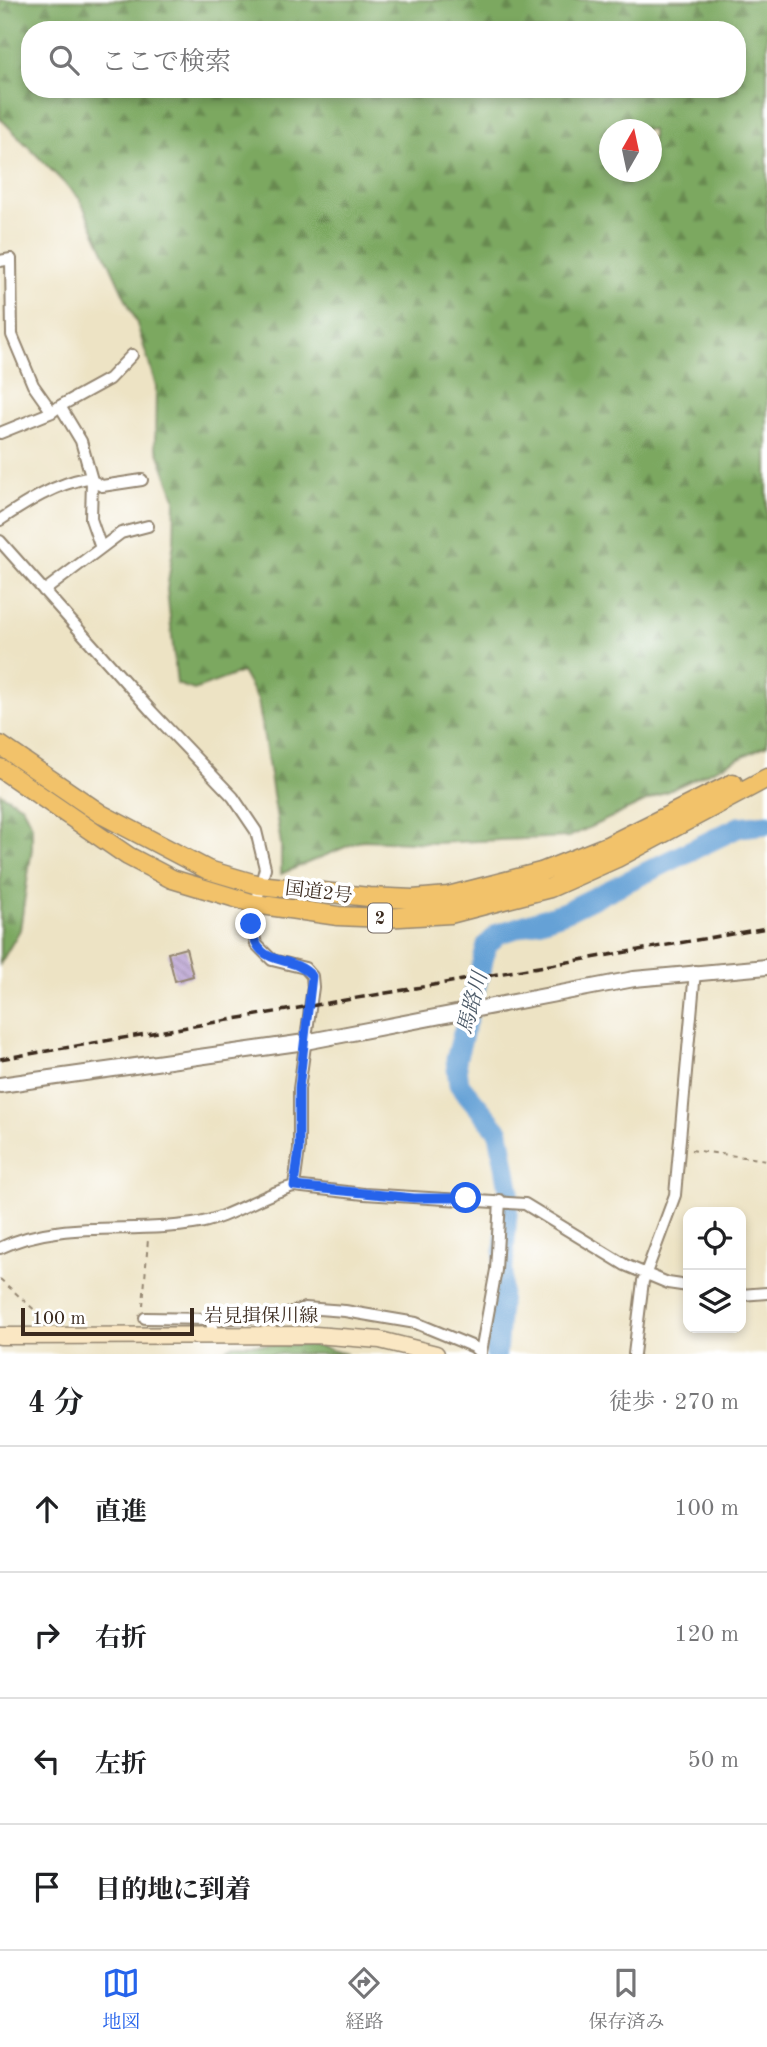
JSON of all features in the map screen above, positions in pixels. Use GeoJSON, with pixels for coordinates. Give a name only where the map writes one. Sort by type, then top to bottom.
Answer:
{"type":"FeatureCollection","features":[{"type":"Feature","properties":{"kind":"highway"},"geometry":{"type":"LineString","coordinates":[[0,734],[71,784],[101,814]]}},
{"type":"Feature","properties":{"kind":"highway","name":"国道2号"},"geometry":{"type":"LineString","coordinates":[[0,745],[101,814],[177,857],[208,870],[259,885],[413,899],[448,896],[541,872],[609,845],[767,766]]}},
{"type":"Feature","properties":{"kind":"highway","name":"国道2号"},"geometry":{"type":"LineString","coordinates":[[0,768],[128,856],[172,879],[255,904],[338,916],[416,918],[450,914],[550,888],[617,858],[767,779]]}},
{"type":"Feature","properties":{"kind":"highway","name":"2"},"geometry":{"type":"LineString","coordinates":[[0,776],[71,823],[92,832]]}},
{"type":"Feature","properties":{"kind":"main road","name":"岩見揖保川線"},"geometry":{"type":"LineString","coordinates":[[0,1336],[350,1337],[409,1345],[436,1354]]}},
{"type":"Feature","properties":{"kind":"street"},"geometry":{"type":"LineString","coordinates":[[0,261],[11,259],[12,335],[33,385],[81,441],[92,480],[91,519],[102,548]]}},
{"type":"Feature","properties":{"kind":"street"},"geometry":{"type":"LineString","coordinates":[[0,433],[56,409],[109,379],[132,355]]}},
{"type":"Feature","properties":{"kind":"street"},"geometry":{"type":"LineString","coordinates":[[0,520],[36,496],[71,481],[87,478],[102,486],[142,480]]}},
{"type":"Feature","properties":{"kind":"street"},"geometry":{"type":"LineString","coordinates":[[44,591],[121,533],[148,526]]}},
{"type":"Feature","properties":{"kind":"street"},"geometry":{"type":"LineString","coordinates":[[0,541],[152,712],[233,797],[256,831],[265,868],[255,904],[253,936],[263,953],[272,960],[305,968],[312,976],[294,1186]]}},
{"type":"Feature","properties":{"kind":"street"},"geometry":{"type":"LineString","coordinates":[[0,1085],[305,1042],[460,1011],[695,971],[767,967]]}},
{"type":"Feature","properties":{"kind":"street"},"geometry":{"type":"LineString","coordinates":[[634,1354],[646,1275],[672,1207],[680,1149],[695,971]]}},
{"type":"Feature","properties":{"kind":"street"},"geometry":{"type":"LineString","coordinates":[[0,1248],[35,1236],[65,1231],[207,1222],[294,1186],[414,1198],[502,1200],[518,1203],[539,1211],[646,1275],[683,1285]]}},
{"type":"Feature","properties":{"kind":"street"},"geometry":{"type":"LineString","coordinates":[[145,1318],[281,1316],[305,1308],[345,1311],[416,1323],[481,1353],[496,1270],[502,1200]]}},
{"type":"Feature","properties":{"kind":"street"},"geometry":{"type":"LineString","coordinates":[[746,1295],[767,1293]]}},
{"type":"Feature","properties":{"kind":"street"},"geometry":{"type":"LineString","coordinates":[[212,1319],[212,1336]]}},
{"type":"Feature","properties":{"kind":"path"},"geometry":{"type":"LineString","coordinates":[[680,1149],[767,1160]]}},
{"type":"Feature","properties":{"kind":"path"},"geometry":{"type":"LineString","coordinates":[[145,1318],[142,1306],[148,1227]]}},
{"type":"Feature","properties":{"kind":"path"},"geometry":{"type":"LineString","coordinates":[[0,1279],[38,1314],[43,1335]]}},
{"type":"Feature","properties":{"kind":"green space"},"geometry":{"type":"Polygon","coordinates":[[[0,0],[767,0],[767,745],[569,837],[434,843],[362,840],[281,874],[281,844],[258,700],[242,672],[194,690],[177,684],[167,590],[174,541],[175,498],[155,444],[156,386],[136,321],[80,199],[0,118],[0,0]]]}},
{"type":"Feature","properties":{"kind":"green space"},"geometry":{"type":"Polygon","coordinates":[[[0,793],[22,806],[32,825],[32,848],[20,930],[0,964],[0,793]]]}},
{"type":"Feature","properties":{"kind":"green space"},"geometry":{"type":"Polygon","coordinates":[[[234,1344],[312,1345],[347,1354],[219,1354],[234,1344]]]}},
{"type":"Feature","properties":{"kind":"building"},"geometry":{"type":"Polygon","coordinates":[[[186,948],[193,976],[175,981],[168,953],[186,948]]]}},
{"type":"Feature","properties":{"kind":"waterway","name":"馬路川"},"geometry":{"type":"LineString","coordinates":[[496,1354],[509,1189],[499,1132],[459,1084],[456,1060],[487,945],[498,934],[565,912],[739,827],[767,824]]}},
{"type":"Feature","properties":{"kind":"railway"},"geometry":{"type":"LineString","coordinates":[[0,1059],[767,928]]}},
{"type":"Feature","properties":{"kind":"route"},"geometry":{"type":"LineString","coordinates":[[251,924],[256,944],[263,953],[272,960],[305,968],[312,976],[313,987],[309,999],[299,1088],[299,1149],[294,1186],[414,1198],[466,1198]]}}]}
